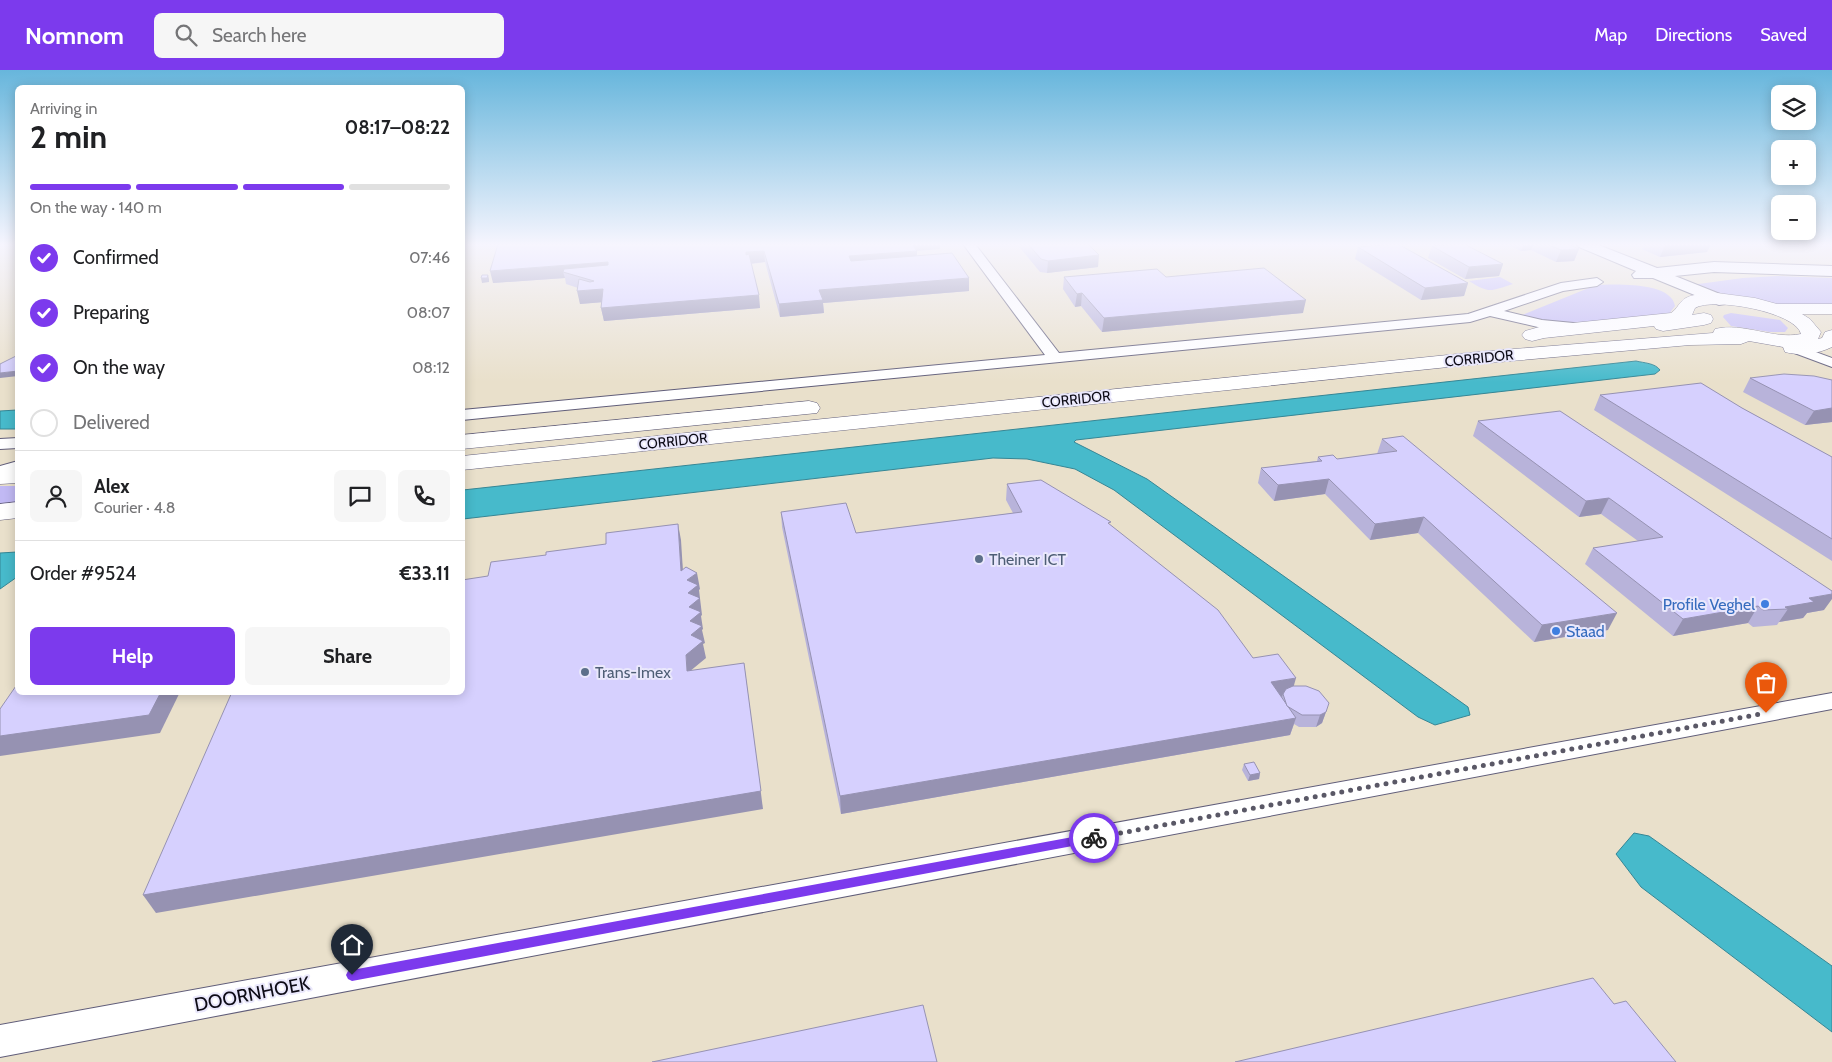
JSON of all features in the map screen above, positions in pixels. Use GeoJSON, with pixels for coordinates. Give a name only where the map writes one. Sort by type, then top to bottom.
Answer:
{"type":"FeatureCollection","features":[{"type":"Feature","properties":{"kind":"main road"},"geometry":{"type":"LineString","coordinates":[[1702,307],[1726,306],[1780,311],[1822,335]]}},
{"type":"Feature","properties":{"kind":"main road"},"geometry":{"type":"LineString","coordinates":[[1702,307],[1734,336],[1765,344],[1822,335]]}},
{"type":"Feature","properties":{"kind":"main road","name":"CORRIDOR"},"geometry":{"type":"LineString","coordinates":[[1532,335],[1543,332],[1676,318],[1702,307]]}},
{"type":"Feature","properties":{"kind":"main road","name":"CORRIDOR"},"geometry":{"type":"LineString","coordinates":[[465,442],[1532,335],[1559,335],[1702,307]]}},
{"type":"Feature","properties":{"kind":"main road","name":"CORRIDOR"},"geometry":{"type":"LineString","coordinates":[[465,463],[1437,362],[1734,336]]}},
{"type":"Feature","properties":{"kind":"main road"},"geometry":{"type":"LineString","coordinates":[[0,477],[15,476]]}},
{"type":"Feature","properties":{"kind":"main road"},"geometry":{"type":"LineString","coordinates":[[0,512],[15,510]]}},
{"type":"Feature","properties":{"kind":"street"},"geometry":{"type":"LineString","coordinates":[[1004,290],[1054,357]]}},
{"type":"Feature","properties":{"kind":"street","name":"CORRIDOR"},"geometry":{"type":"LineString","coordinates":[[465,415],[1453,320],[1470,318],[1491,312],[1552,290]]}},
{"type":"Feature","properties":{"kind":"street"},"geometry":{"type":"LineString","coordinates":[[1668,290],[1702,307]]}},
{"type":"Feature","properties":{"kind":"street"},"geometry":{"type":"LineString","coordinates":[[1674,290],[1702,307]]}},
{"type":"Feature","properties":{"kind":"street","name":"CORRIDOR"},"geometry":{"type":"LineString","coordinates":[[1491,312],[1542,324],[1579,328]]}},
{"type":"Feature","properties":{"kind":"street"},"geometry":{"type":"LineString","coordinates":[[1822,335],[1832,363]]}},
{"type":"Feature","properties":{"kind":"street"},"geometry":{"type":"LineString","coordinates":[[0,444],[15,444]]}},
{"type":"Feature","properties":{"kind":"street"},"geometry":{"type":"LineString","coordinates":[[0,471],[15,467]]}},
{"type":"Feature","properties":{"kind":"street","name":"DOORNHOEK"},"geometry":{"type":"LineString","coordinates":[[0,1041],[1832,701]]}},
{"type":"Feature","properties":{"kind":"shaded area"},"geometry":{"type":"Polygon","coordinates":[[[0,290],[15,290],[15,695],[465,695],[465,290],[1832,290],[1832,1062],[0,1062],[0,290]]]}},
{"type":"Feature","properties":{"kind":"shaded area"},"geometry":{"type":"Polygon","coordinates":[[[1583,290],[1658,290],[1672,298],[1675,306],[1669,314],[1613,320],[1575,322],[1538,320],[1520,316],[1583,290]]]}},
{"type":"Feature","properties":{"kind":"shaded area"},"geometry":{"type":"Polygon","coordinates":[[[1709,290],[1832,290],[1832,305],[1792,306],[1734,298],[1709,290]]]}},
{"type":"Feature","properties":{"kind":"shaded area"},"geometry":{"type":"Polygon","coordinates":[[[1731,313],[1780,320],[1788,328],[1785,332],[1770,332],[1731,326],[1723,317],[1731,313]]]}},
{"type":"Feature","properties":{"kind":"shaded area"},"geometry":{"type":"Polygon","coordinates":[[[0,486],[15,486],[15,504],[0,505],[0,486]]]}},
{"type":"Feature","properties":{"kind":"water"},"geometry":{"type":"Polygon","coordinates":[[[1636,361],[1652,365],[1660,370],[1655,374],[1076,440],[1074,442],[1147,479],[1468,707],[1470,715],[1435,725],[1418,717],[1114,490],[1075,469],[1027,459],[993,458],[465,519],[465,490],[1636,361]]]}},
{"type":"Feature","properties":{"kind":"water"},"geometry":{"type":"Polygon","coordinates":[[[15,410],[15,429],[0,429],[0,411],[15,410]]]}},
{"type":"Feature","properties":{"kind":"water"},"geometry":{"type":"Polygon","coordinates":[[[15,552],[15,578],[0,589],[0,553],[15,552]]]}},
{"type":"Feature","properties":{"kind":"water"},"geometry":{"type":"Polygon","coordinates":[[[1634,833],[1649,836],[1832,966],[1832,1032],[1641,887],[1616,854],[1634,833]]]}},
{"type":"Feature","properties":{"kind":"building"},"geometry":{"type":"Polygon","coordinates":[[[603,290],[758,290],[759,295],[601,308],[603,290]]]}},
{"type":"Feature","properties":{"kind":"building"},"geometry":{"type":"Polygon","coordinates":[[[775,290],[819,290],[823,300],[779,304],[775,290]]]}},
{"type":"Feature","properties":{"kind":"building"},"geometry":{"type":"Polygon","coordinates":[[[1074,290],[1293,290],[1306,300],[1104,318],[1082,293],[1077,294],[1074,290]]]}},
{"type":"Feature","properties":{"kind":"building"},"geometry":{"type":"Polygon","coordinates":[[[15,356],[15,371],[0,373],[0,364],[15,356]]]}},
{"type":"Feature","properties":{"kind":"building"},"geometry":{"type":"Polygon","coordinates":[[[1784,374],[1814,376],[1832,380],[1832,408],[1814,411],[1750,378],[1784,374]]]}},
{"type":"Feature","properties":{"kind":"building"},"geometry":{"type":"Polygon","coordinates":[[[1701,383],[1742,408],[1832,457],[1832,539],[1600,395],[1701,383]]]}},
{"type":"Feature","properties":{"kind":"building"},"geometry":{"type":"Polygon","coordinates":[[[1560,411],[1832,591],[1832,594],[1809,598],[1814,602],[1785,607],[1788,609],[1763,610],[1758,606],[1683,619],[1593,548],[1663,537],[1609,498],[1586,501],[1478,421],[1560,411]]]}},
{"type":"Feature","properties":{"kind":"building"},"geometry":{"type":"Polygon","coordinates":[[[1403,436],[1617,613],[1542,625],[1424,517],[1375,524],[1329,479],[1278,485],[1261,468],[1322,461],[1318,457],[1333,455],[1337,459],[1397,451],[1382,439],[1403,436]]]}},
{"type":"Feature","properties":{"kind":"building"},"geometry":{"type":"Polygon","coordinates":[[[1041,480],[1111,522],[1108,523],[1218,610],[1253,658],[1278,654],[1296,678],[1271,682],[1296,718],[840,796],[781,512],[846,503],[856,533],[1022,512],[1007,484],[1041,480]]]}},
{"type":"Feature","properties":{"kind":"building"},"geometry":{"type":"Polygon","coordinates":[[[678,524],[681,571],[686,567],[697,573],[687,580],[698,585],[688,593],[700,598],[689,607],[701,612],[690,621],[702,626],[691,635],[703,641],[686,655],[687,671],[744,663],[761,791],[143,895],[231,695],[465,695],[465,580],[488,576],[491,562],[546,555],[546,552],[606,544],[606,533],[678,524]]]}},
{"type":"Feature","properties":{"kind":"building"},"geometry":{"type":"Polygon","coordinates":[[[1293,686],[1306,686],[1319,691],[1329,703],[1326,712],[1320,715],[1302,715],[1287,706],[1283,694],[1286,689],[1293,686]]]}},
{"type":"Feature","properties":{"kind":"building"},"geometry":{"type":"Polygon","coordinates":[[[15,687],[15,695],[159,695],[149,715],[0,736],[0,709],[15,687]]]}},
{"type":"Feature","properties":{"kind":"building"},"geometry":{"type":"Polygon","coordinates":[[[1254,762],[1260,773],[1250,775],[1244,764],[1254,762]]]}},
{"type":"Feature","properties":{"kind":"building"},"geometry":{"type":"Polygon","coordinates":[[[1593,978],[1614,1004],[1626,1001],[1676,1062],[1235,1062],[1593,978]]]}},
{"type":"Feature","properties":{"kind":"building"},"geometry":{"type":"Polygon","coordinates":[[[923,1005],[937,1062],[652,1062],[923,1005]]]}},
{"type":"Feature","properties":{"kind":"way so far"},"geometry":{"type":"LineString","coordinates":[[1094,838],[1766,713]]}},
{"type":"Feature","properties":{"kind":"place","name":"Theiner ICT"},"geometry":{"type":"Point","coordinates":[979,559]}},
{"type":"Feature","properties":{"kind":"place","name":"Profile Veghel"},"geometry":{"type":"Point","coordinates":[1765,604]}},
{"type":"Feature","properties":{"kind":"place","name":"Staad"},"geometry":{"type":"Point","coordinates":[1556,631]}},
{"type":"Feature","properties":{"kind":"place","name":"Trans-Imex"},"geometry":{"type":"Point","coordinates":[585,672]}},
{"type":"Feature","properties":{"kind":"route"},"geometry":{"type":"LineString","coordinates":[[352,975],[1094,838]]}}]}
